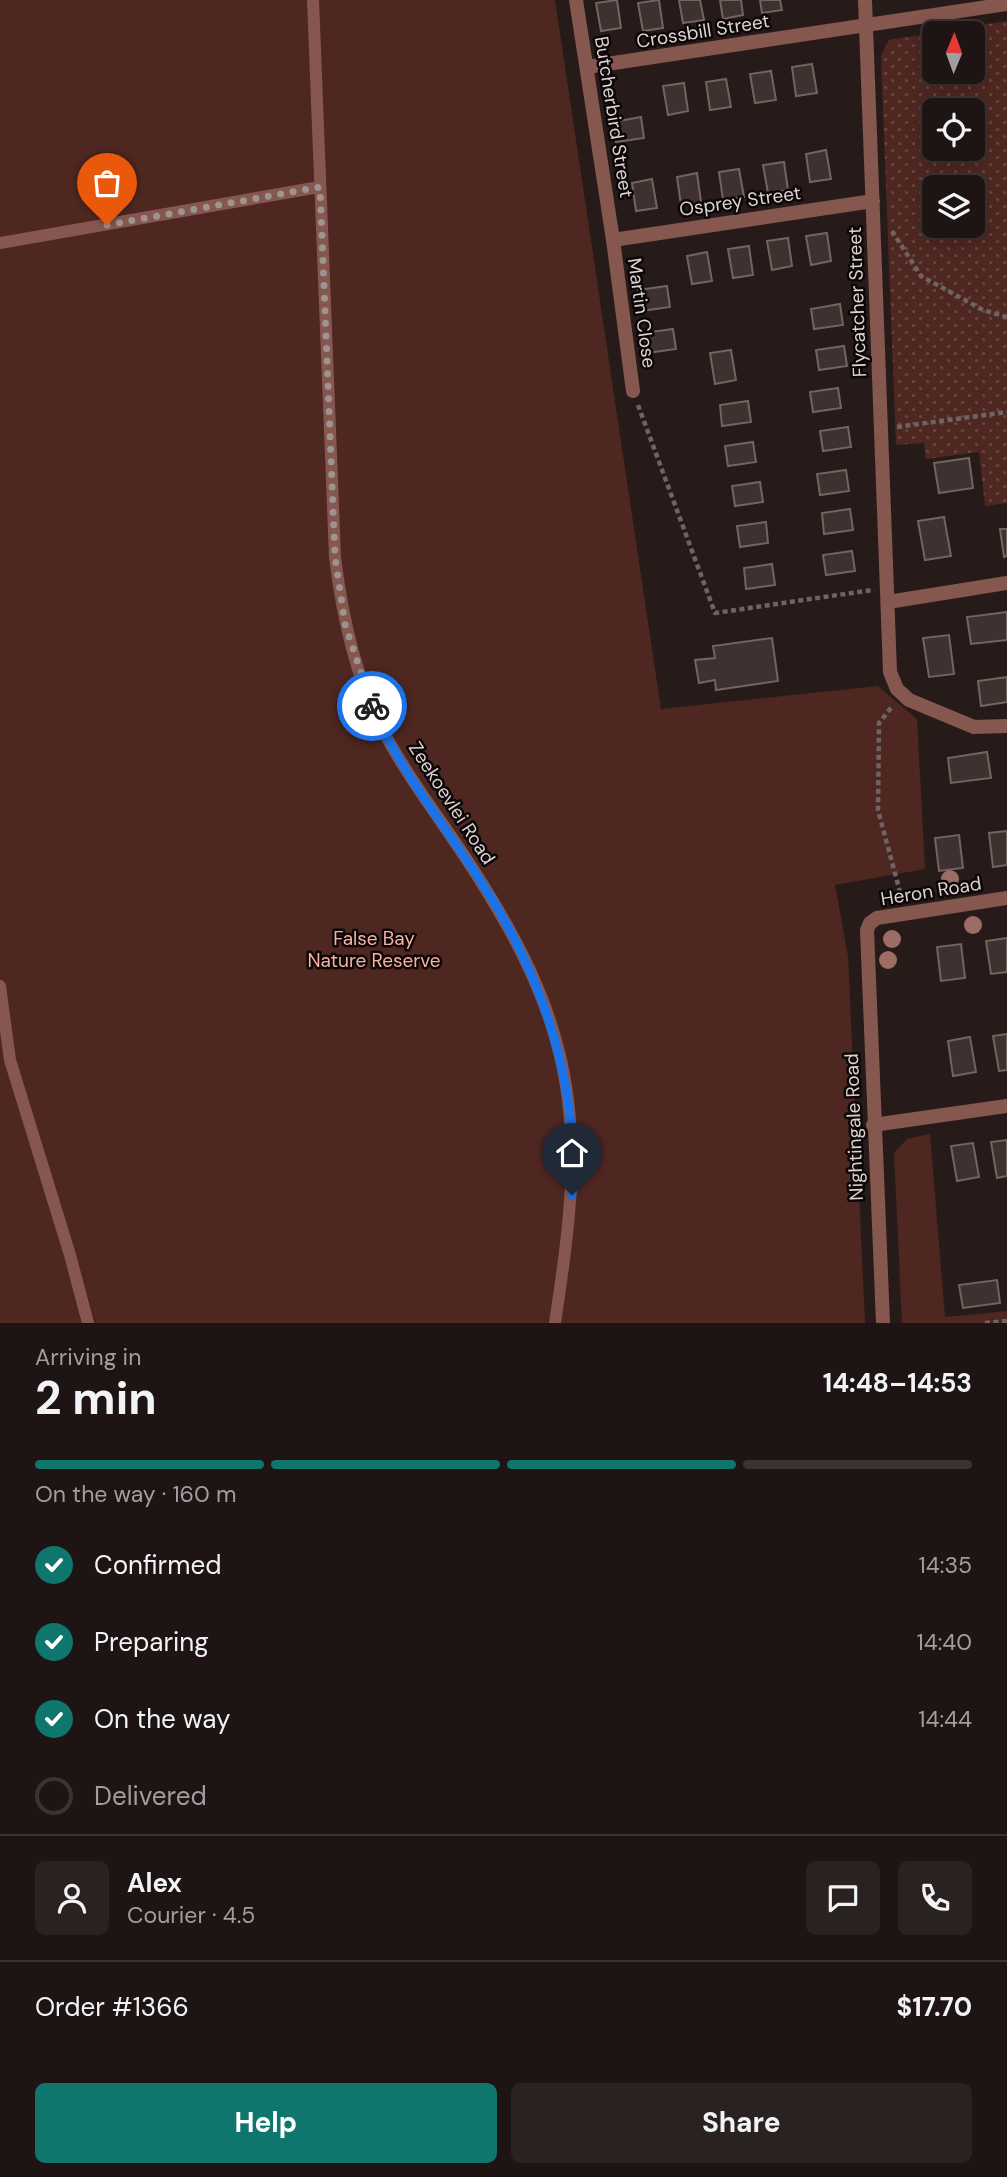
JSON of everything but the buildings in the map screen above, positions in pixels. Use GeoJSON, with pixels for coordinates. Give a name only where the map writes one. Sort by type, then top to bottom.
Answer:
{"type":"FeatureCollection","features":[{"type":"Feature","properties":{"kind":"street","name":"Butcherbird Street"},"geometry":{"type":"LineString","coordinates":[[576,0],[613,240]]}},
{"type":"Feature","properties":{"kind":"street","name":"Flycatcher Street"},"geometry":{"type":"LineString","coordinates":[[865,0],[889,663],[892,682],[901,695]]}},
{"type":"Feature","properties":{"kind":"street","name":"Crossbill Street"},"geometry":{"type":"LineString","coordinates":[[587,67],[1007,4]]}},
{"type":"Feature","properties":{"kind":"street","name":"Osprey Street"},"geometry":{"type":"LineString","coordinates":[[613,240],[873,201]]}},
{"type":"Feature","properties":{"kind":"street","name":"Martin Close"},"geometry":{"type":"LineString","coordinates":[[613,240],[633,391]]}},
{"type":"Feature","properties":{"kind":"street"},"geometry":{"type":"LineString","coordinates":[[888,595],[1007,583]]}},
{"type":"Feature","properties":{"kind":"street"},"geometry":{"type":"LineString","coordinates":[[901,695],[974,727],[1007,726]]}},
{"type":"Feature","properties":{"kind":"street","name":"Heron Road"},"geometry":{"type":"LineString","coordinates":[[867,930],[870,923],[877,918],[1007,898]]}},
{"type":"Feature","properties":{"kind":"street","name":"Nightingale Road"},"geometry":{"type":"LineString","coordinates":[[867,930],[883,1323]]}},
{"type":"Feature","properties":{"kind":"street"},"geometry":{"type":"LineString","coordinates":[[873,1125],[1007,1106]]}},
{"type":"Feature","properties":{"kind":"lane","name":"Zeekoevlei Road"},"geometry":{"type":"LineString","coordinates":[[313,0],[335,557],[345,624],[366,694],[380,724],[399,760],[478,877],[517,942],[532,973],[557,1044],[571,1123],[573,1168],[570,1222],[555,1323]]}},
{"type":"Feature","properties":{"kind":"lane"},"geometry":{"type":"LineString","coordinates":[[0,243],[320,187]]}},
{"type":"Feature","properties":{"kind":"lane"},"geometry":{"type":"LineString","coordinates":[[0,986],[10,1060],[88,1323]]}},
{"type":"Feature","properties":{"kind":"path"},"geometry":{"type":"LineString","coordinates":[[873,201],[921,276],[983,310],[1007,317]]}},
{"type":"Feature","properties":{"kind":"path"},"geometry":{"type":"LineString","coordinates":[[633,391],[715,613],[888,595]]}},
{"type":"Feature","properties":{"kind":"path"},"geometry":{"type":"LineString","coordinates":[[882,429],[1007,412]]}},
{"type":"Feature","properties":{"kind":"path"},"geometry":{"type":"LineString","coordinates":[[877,918],[900,892],[878,810],[879,723],[901,695]]}},
{"type":"Feature","properties":{"kind":"path"},"geometry":{"type":"LineString","coordinates":[[985,1323],[1007,1321]]}},
{"type":"Feature","properties":{"kind":"green space","name":"False Bay Nature Reserve"},"geometry":{"type":"Polygon","coordinates":[[[0,0],[555,0],[661,709],[878,686],[917,719],[925,869],[835,885],[848,956],[865,1323],[0,1323],[0,0]]]}},
{"type":"Feature","properties":{"kind":"green space"},"geometry":{"type":"Polygon","coordinates":[[[1007,21],[1007,503],[985,506],[979,452],[926,459],[924,443],[896,445],[881,56],[889,40],[922,35],[922,84],[985,84],[985,25],[1007,21]]]}},
{"type":"Feature","properties":{"kind":"green space"},"geometry":{"type":"Polygon","coordinates":[[[930,1134],[945,1317],[1007,1311],[1007,1323],[902,1323],[894,1153],[907,1139],[930,1134]]]}},
{"type":"Feature","properties":{"kind":"way so far"},"geometry":{"type":"LineString","coordinates":[[107,225],[320,187],[335,557],[345,624],[372,706]]}},
{"type":"Feature","properties":{"kind":"route"},"geometry":{"type":"LineString","coordinates":[[372,706],[399,760],[478,877],[517,942],[532,973],[557,1044],[565,1078],[571,1123],[572,1195]]}}]}
